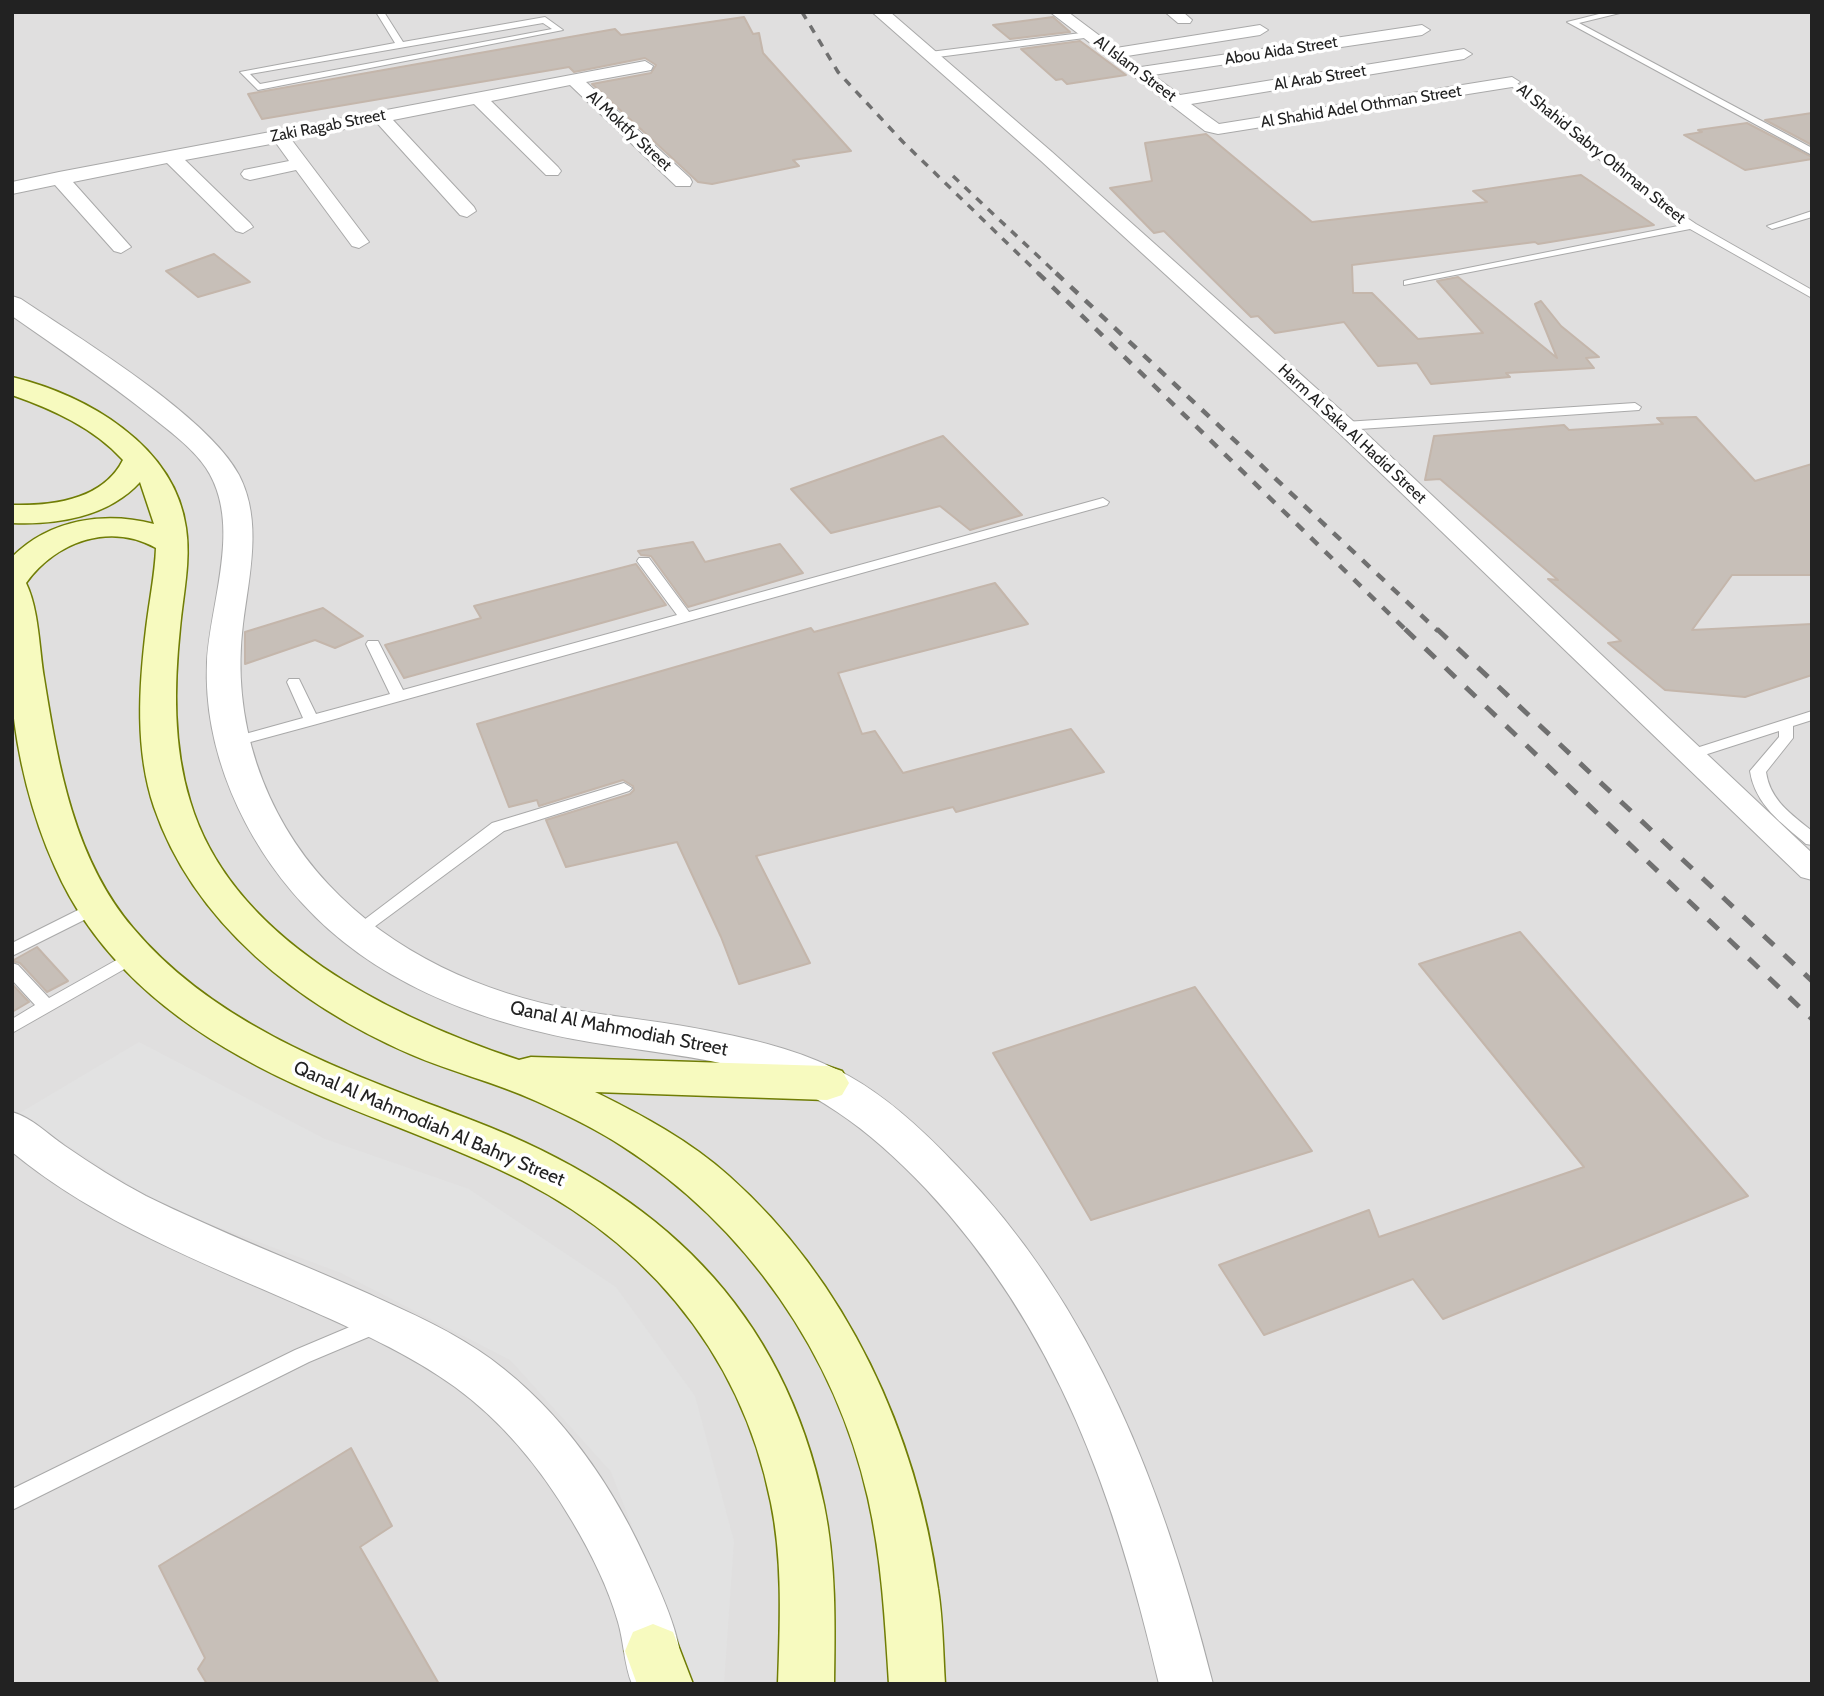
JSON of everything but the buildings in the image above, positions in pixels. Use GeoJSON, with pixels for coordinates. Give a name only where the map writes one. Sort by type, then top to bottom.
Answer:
{"type":"FeatureCollection","features":[{"type":"Feature","properties":{"kind":"main road"},"geometry":{"type":"LineString","coordinates":[[12,385],[78,413],[121,442],[138,459],[156,484],[168,512],[171,543],[158,682],[158,736],[167,793],[180,827],[220,894],[249,927],[305,976],[339,999],[396,1029],[601,1112],[688,1168],[728,1202],[765,1240],[820,1314],[844,1356],[864,1401],[897,1501],[914,1606],[916,1684]]}},
{"type":"Feature","properties":{"kind":"main road"},"geometry":{"type":"LineString","coordinates":[[12,514],[59,511],[99,498],[127,479],[135,469],[138,459]]}},
{"type":"Feature","properties":{"kind":"main road"},"geometry":{"type":"LineString","coordinates":[[12,579],[31,554],[49,543],[95,528],[141,528],[159,534],[171,543]]}},
{"type":"Feature","properties":{"kind":"main road","name":"Qanal Al Mahmodiah Al Bahry Street"},"geometry":{"type":"LineString","coordinates":[[12,587],[46,795],[57,831],[96,907],[136,956],[170,988],[209,1018],[253,1046],[313,1076],[515,1157],[568,1183],[616,1214],[662,1252],[702,1295],[749,1367],[766,1400],[785,1451],[797,1504],[805,1561],[808,1622],[806,1684]]}},
{"type":"Feature","properties":{"kind":"main road"},"geometry":{"type":"LineString","coordinates":[[505,1072],[827,1083]]}},
{"type":"Feature","properties":{"kind":"street","name":"Harm Al Saka Al Hadid Street"},"geometry":{"type":"LineString","coordinates":[[880,12],[1142,242],[1345,426],[1812,870]]}},
{"type":"Feature","properties":{"kind":"street","name":"Al Islam Street"},"geometry":{"type":"LineString","coordinates":[[1058,12],[1211,127]]}},
{"type":"Feature","properties":{"kind":"street","name":"Al Shahid Sabry Othman Street"},"geometry":{"type":"LineString","coordinates":[[1308,30],[1401,18],[1512,82]]}},
{"type":"Feature","properties":{"kind":"street"},"geometry":{"type":"LineString","coordinates":[[1113,52],[1260,30]]}},
{"type":"Feature","properties":{"kind":"street","name":"Abou Aida Street"},"geometry":{"type":"LineString","coordinates":[[1140,72],[1432,36]]}},
{"type":"Feature","properties":{"kind":"street","name":"Al Arab Street"},"geometry":{"type":"LineString","coordinates":[[1177,101],[1476,61]]}},
{"type":"Feature","properties":{"kind":"street","name":"Zaki Ragab Street"},"geometry":{"type":"LineString","coordinates":[[12,188],[645,66]]}},
{"type":"Feature","properties":{"kind":"street","name":"Al Moktfy Street"},"geometry":{"type":"LineString","coordinates":[[574,80],[683,182]]}},
{"type":"Feature","properties":{"kind":"street","name":"Al Shahid Adel Othman Street"},"geometry":{"type":"LineString","coordinates":[[1211,127],[1227,129],[1512,82]]}},
{"type":"Feature","properties":{"kind":"street"},"geometry":{"type":"LineString","coordinates":[[478,98],[552,171]]}},
{"type":"Feature","properties":{"kind":"street"},"geometry":{"type":"LineString","coordinates":[[380,116],[467,211]]}},
{"type":"Feature","properties":{"kind":"street"},"geometry":{"type":"LineString","coordinates":[[279,135],[359,242]]}},
{"type":"Feature","properties":{"kind":"street"},"geometry":{"type":"LineString","coordinates":[[171,157],[243,228]]}},
{"type":"Feature","properties":{"kind":"street"},"geometry":{"type":"LineString","coordinates":[[250,174],[300,164]]}},
{"type":"Feature","properties":{"kind":"street"},"geometry":{"type":"LineString","coordinates":[[59,178],[121,247]]}},
{"type":"Feature","properties":{"kind":"street","name":"Qanal Al Mahmodiah Street"},"geometry":{"type":"LineString","coordinates":[[12,304],[100,364],[164,414],[211,455],[231,488],[236,527],[236,560],[223,668],[225,705],[232,742],[247,789],[271,836],[318,897],[356,932],[406,967],[454,990],[509,1010],[727,1049],[778,1062],[827,1083],[863,1106],[937,1172],[1004,1249],[1040,1303],[1081,1375],[1117,1455],[1149,1542],[1186,1684]]}},
{"type":"Feature","properties":{"kind":"street"},"geometry":{"type":"LineString","coordinates":[[12,1128],[43,1156],[111,1199],[383,1321],[430,1345],[473,1374],[514,1407],[550,1446],[583,1491],[610,1540],[658,1673]]}},
{"type":"Feature","properties":{"kind":"lane"},"geometry":{"type":"LineString","coordinates":[[380,12],[400,44]]}},
{"type":"Feature","properties":{"kind":"lane"},"geometry":{"type":"LineString","coordinates":[[1620,12],[1571,22],[1812,152]]}},
{"type":"Feature","properties":{"kind":"lane"},"geometry":{"type":"LineString","coordinates":[[545,20],[559,30],[258,87],[244,72],[400,44],[545,20]]}},
{"type":"Feature","properties":{"kind":"lane"},"geometry":{"type":"LineString","coordinates":[[930,55],[1089,35]]}},
{"type":"Feature","properties":{"kind":"lane","name":"Al Shahid Sabry Othman Street"},"geometry":{"type":"LineString","coordinates":[[1512,82],[1658,203],[1692,226],[1812,295]]}},
{"type":"Feature","properties":{"kind":"lane"},"geometry":{"type":"LineString","coordinates":[[1772,226],[1812,214]]}},
{"type":"Feature","properties":{"kind":"lane"},"geometry":{"type":"LineString","coordinates":[[1408,283],[1692,226]]}},
{"type":"Feature","properties":{"kind":"lane"},"geometry":{"type":"LineString","coordinates":[[1345,426],[1635,407]]}},
{"type":"Feature","properties":{"kind":"lane"},"geometry":{"type":"LineString","coordinates":[[232,742],[684,615],[1103,502]]}},
{"type":"Feature","properties":{"kind":"lane"},"geometry":{"type":"LineString","coordinates":[[645,561],[684,615]]}},
{"type":"Feature","properties":{"kind":"lane"},"geometry":{"type":"LineString","coordinates":[[373,644],[399,697]]}},
{"type":"Feature","properties":{"kind":"lane"},"geometry":{"type":"LineString","coordinates":[[294,682],[313,721]]}},
{"type":"Feature","properties":{"kind":"lane"},"geometry":{"type":"LineString","coordinates":[[1692,754],[1812,715]]}},
{"type":"Feature","properties":{"kind":"lane"},"geometry":{"type":"LineString","coordinates":[[1786,724],[1786,738],[1758,771],[1759,785],[1767,799],[1812,840]]}},
{"type":"Feature","properties":{"kind":"lane"},"geometry":{"type":"LineString","coordinates":[[356,932],[498,827],[624,788]]}},
{"type":"Feature","properties":{"kind":"lane"},"geometry":{"type":"LineString","coordinates":[[12,950],[96,907]]}},
{"type":"Feature","properties":{"kind":"lane"},"geometry":{"type":"LineString","coordinates":[[12,1027],[136,956]]}},
{"type":"Feature","properties":{"kind":"lane"},"geometry":{"type":"LineString","coordinates":[[12,969],[47,1007]]}},
{"type":"Feature","properties":{"kind":"lane"},"geometry":{"type":"LineString","coordinates":[[12,1500],[302,1356],[383,1321]]}},
{"type":"Feature","properties":{"kind":"shaded area"},"geometry":{"type":"Polygon","coordinates":[[[12,12],[1812,12],[1812,1684],[12,1684],[12,12]]]}},
{"type":"Feature","properties":{"kind":"shaded area"},"geometry":{"type":"Polygon","coordinates":[[[139,1042],[325,1139],[469,1189],[616,1287],[695,1396],[734,1541],[724,1684],[693,1684],[611,1472],[510,1360],[341,1273],[163,1206],[18,1114],[139,1042]]]}},
{"type":"Feature","properties":{"kind":"railway"},"geometry":{"type":"LineString","coordinates":[[802,12],[838,72],[903,142],[1040,275]]}},
{"type":"Feature","properties":{"kind":"railway"},"geometry":{"type":"LineString","coordinates":[[953,176],[1058,275]]}},
{"type":"Feature","properties":{"kind":"railway"},"geometry":{"type":"LineString","coordinates":[[1038,273],[1407,631]]}},
{"type":"Feature","properties":{"kind":"railway"},"geometry":{"type":"LineString","coordinates":[[1056,273],[1438,631]]}},
{"type":"Feature","properties":{"kind":"railway"},"geometry":{"type":"LineString","coordinates":[[1405,629],[1812,1019]]}},
{"type":"Feature","properties":{"kind":"railway"},"geometry":{"type":"LineString","coordinates":[[1437,629],[1812,981]]}}]}
